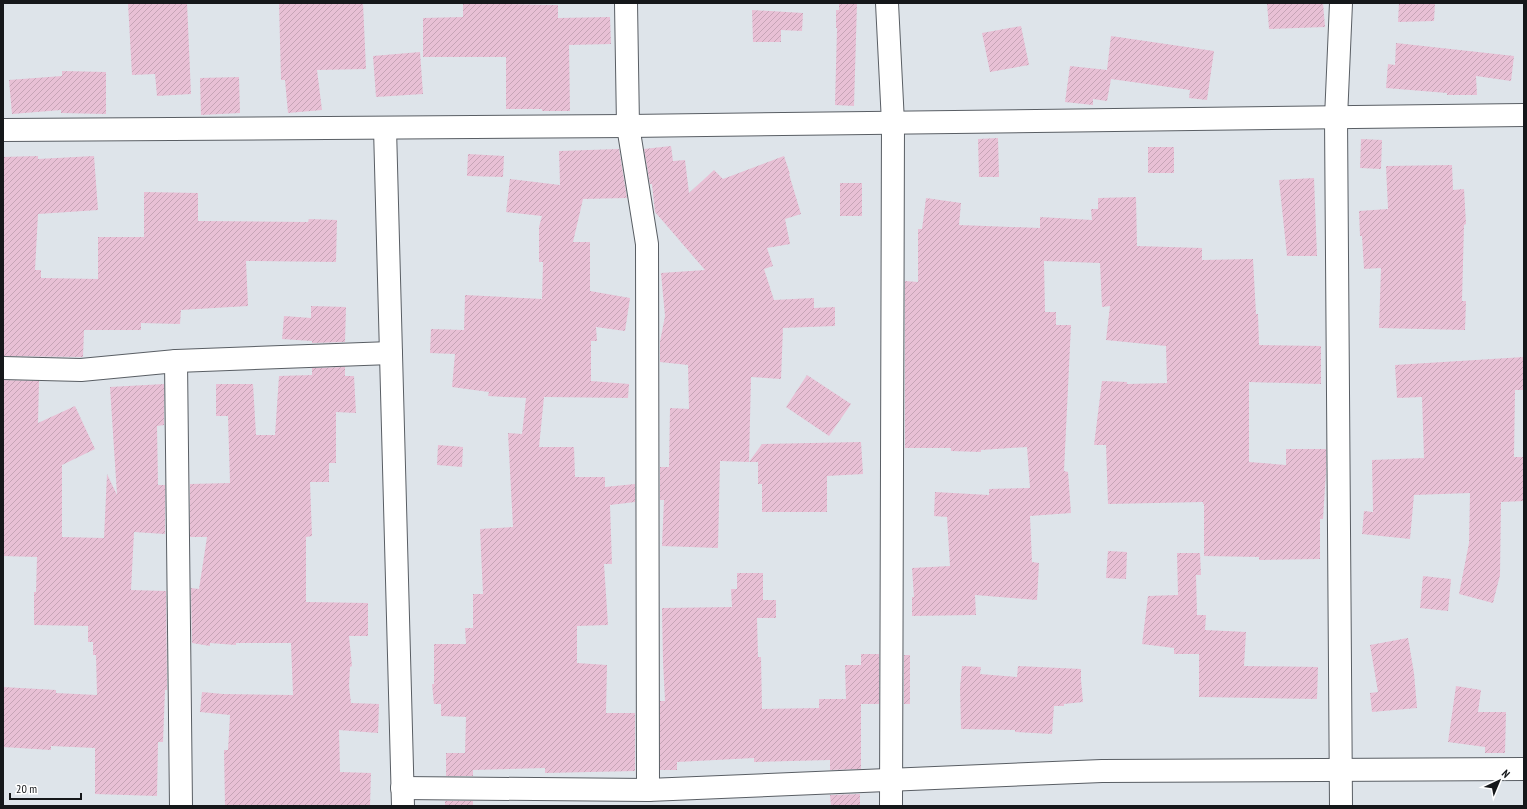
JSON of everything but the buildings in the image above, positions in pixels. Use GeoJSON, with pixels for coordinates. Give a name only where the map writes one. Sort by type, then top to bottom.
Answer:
{"type":"FeatureCollection","features":[{"type":"Feature","properties":{"kind":"street"},"geometry":{"type":"LineString","coordinates":[[626,3],[628,126],[647,244],[648,790]]}},
{"type":"Feature","properties":{"kind":"street"},"geometry":{"type":"LineString","coordinates":[[887,3],[893,123],[891,806]]}},
{"type":"Feature","properties":{"kind":"street"},"geometry":{"type":"LineString","coordinates":[[1340,806],[1336,118],[1341,3]]}},
{"type":"Feature","properties":{"kind":"street"},"geometry":{"type":"LineString","coordinates":[[3,130],[628,126],[1524,115]]}},
{"type":"Feature","properties":{"kind":"street"},"geometry":{"type":"LineString","coordinates":[[385,128],[402,797],[648,790],[1102,771],[1524,769]]}},
{"type":"Feature","properties":{"kind":"street"},"geometry":{"type":"LineString","coordinates":[[3,368],[81,370],[176,361],[391,353]]}},
{"type":"Feature","properties":{"kind":"street"},"geometry":{"type":"LineString","coordinates":[[176,361],[181,806]]}}]}
